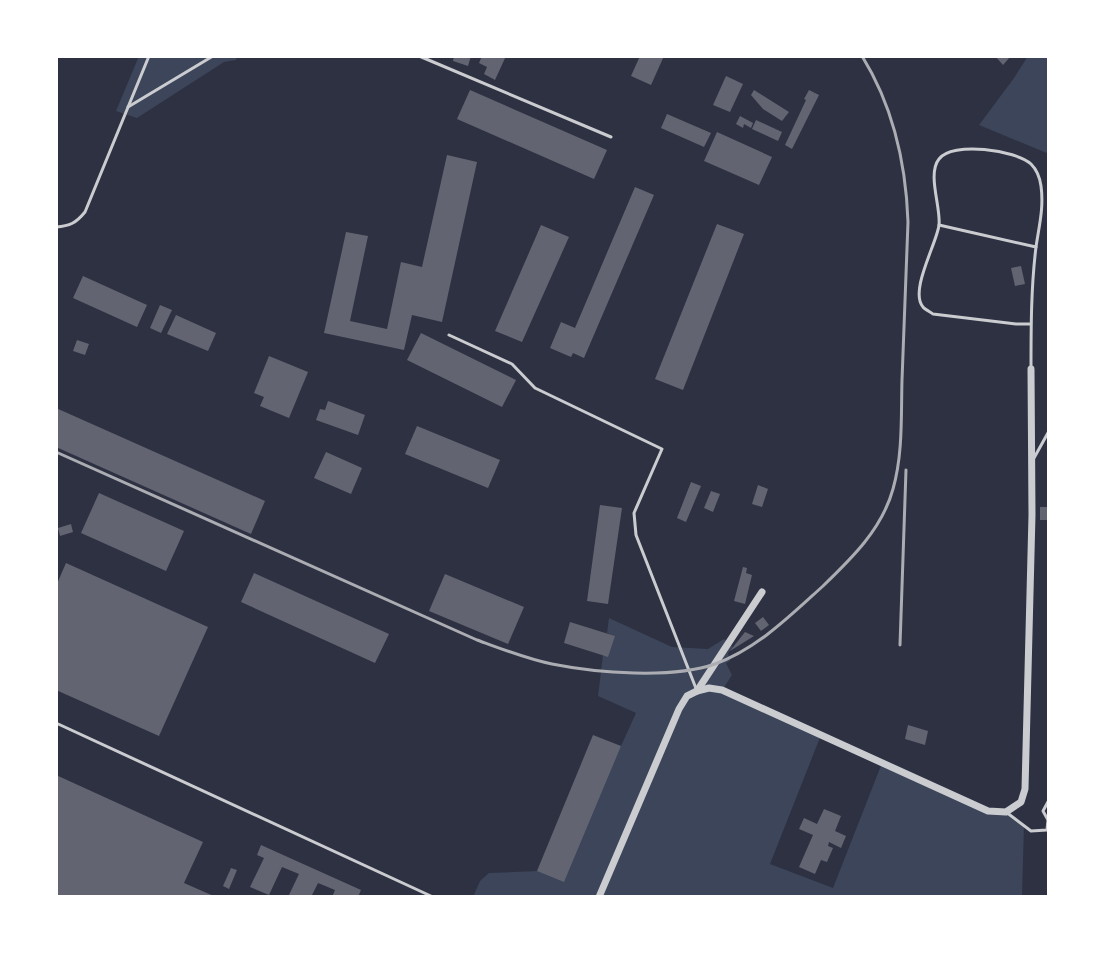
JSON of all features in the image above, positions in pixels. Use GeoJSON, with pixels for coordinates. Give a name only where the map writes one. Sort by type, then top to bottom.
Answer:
{"type":"FeatureCollection","features":[{"type":"Feature","properties":{"kind":"street"},"geometry":{"type":"LineString","coordinates":[[599,897],[679,709],[687,696],[709,688],[722,690],[988,811],[1006,812],[1021,802],[1025,789],[1032,515],[1031,369]]}},
{"type":"Feature","properties":{"kind":"street"},"geometry":{"type":"LineString","coordinates":[[697,691],[762,592]]}},
{"type":"Feature","properties":{"kind":"lane"},"geometry":{"type":"LineString","coordinates":[[56,227],[75,223],[85,212],[149,56]]}},
{"type":"Feature","properties":{"kind":"lane"},"geometry":{"type":"LineString","coordinates":[[128,107],[213,56]]}},
{"type":"Feature","properties":{"kind":"lane"},"geometry":{"type":"LineString","coordinates":[[419,56],[611,137]]}},
{"type":"Feature","properties":{"kind":"lane"},"geometry":{"type":"LineString","coordinates":[[1030,324],[933,314],[923,308],[921,280],[939,225],[935,168],[940,156],[962,150],[992,150],[1021,158],[1037,172],[1041,183],[1042,207],[1030,324],[1031,369]]}},
{"type":"Feature","properties":{"kind":"lane"},"geometry":{"type":"LineString","coordinates":[[939,225],[1036,247]]}},
{"type":"Feature","properties":{"kind":"lane"},"geometry":{"type":"LineString","coordinates":[[449,335],[512,364],[535,388],[662,449],[634,513],[636,535],[697,691]]}},
{"type":"Feature","properties":{"kind":"lane"},"geometry":{"type":"LineString","coordinates":[[1032,461],[1049,431]]}},
{"type":"Feature","properties":{"kind":"lane"},"geometry":{"type":"LineString","coordinates":[[56,723],[433,897]]}},
{"type":"Feature","properties":{"kind":"lane"},"geometry":{"type":"LineString","coordinates":[[1006,812],[1031,831],[1047,830],[1048,820],[1043,811],[1049,800]]}},
{"type":"Feature","properties":{"kind":"shaded area"},"geometry":{"type":"Polygon","coordinates":[[[139,56],[237,56],[236,60],[224,62],[137,118],[116,111],[139,56]]]}},
{"type":"Feature","properties":{"kind":"shaded area"},"geometry":{"type":"Polygon","coordinates":[[[1028,56],[1049,56],[1049,154],[979,125],[1028,56]]]}},
{"type":"Feature","properties":{"kind":"shaded area"},"geometry":{"type":"Polygon","coordinates":[[[609,618],[672,647],[708,649],[724,639],[733,647],[728,653],[730,661],[726,663],[732,675],[723,689],[821,735],[770,864],[833,888],[882,763],[988,811],[1006,812],[1024,825],[1022,897],[473,897],[480,881],[489,873],[537,871],[621,746],[636,713],[598,696],[603,655],[614,636],[607,633],[609,618]]]}},
{"type":"Feature","properties":{"kind":"building"},"geometry":{"type":"Polygon","coordinates":[[[454,56],[471,56],[468,66],[453,61],[454,56]]]}},
{"type":"Feature","properties":{"kind":"building"},"geometry":{"type":"Polygon","coordinates":[[[482,56],[506,56],[495,80],[484,74],[487,67],[479,63],[482,56]]]}},
{"type":"Feature","properties":{"kind":"building"},"geometry":{"type":"Polygon","coordinates":[[[640,56],[664,56],[651,85],[631,76],[640,56]]]}},
{"type":"Feature","properties":{"kind":"building"},"geometry":{"type":"Polygon","coordinates":[[[995,56],[1011,56],[1003,65],[995,56]]]}},
{"type":"Feature","properties":{"kind":"building"},"geometry":{"type":"Polygon","coordinates":[[[726,76],[743,84],[730,112],[713,105],[726,76]]]}},
{"type":"Feature","properties":{"kind":"building"},"geometry":{"type":"Polygon","coordinates":[[[470,90],[607,150],[594,179],[457,119],[470,90]]]}},
{"type":"Feature","properties":{"kind":"building"},"geometry":{"type":"Polygon","coordinates":[[[754,90],[789,112],[782,121],[763,109],[751,95],[754,90]]]}},
{"type":"Feature","properties":{"kind":"building"},"geometry":{"type":"Polygon","coordinates":[[[809,90],[819,95],[792,149],[785,145],[809,90]]]}},
{"type":"Feature","properties":{"kind":"building"},"geometry":{"type":"Polygon","coordinates":[[[667,114],[711,133],[704,147],[661,128],[667,114]]]}},
{"type":"Feature","properties":{"kind":"building"},"geometry":{"type":"Polygon","coordinates":[[[740,116],[753,123],[751,128],[736,124],[740,116]]]}},
{"type":"Feature","properties":{"kind":"building"},"geometry":{"type":"Polygon","coordinates":[[[756,120],[782,132],[778,141],[752,129],[756,120]]]}},
{"type":"Feature","properties":{"kind":"building"},"geometry":{"type":"Polygon","coordinates":[[[717,132],[772,157],[759,185],[704,161],[717,132]]]}},
{"type":"Feature","properties":{"kind":"building"},"geometry":{"type":"Polygon","coordinates":[[[447,155],[477,162],[442,322],[412,315],[404,350],[324,333],[346,232],[368,236],[350,321],[387,329],[401,262],[422,267],[447,155]]]}},
{"type":"Feature","properties":{"kind":"building"},"geometry":{"type":"Polygon","coordinates":[[[635,187],[654,195],[584,358],[573,353],[571,357],[550,348],[561,322],[575,328],[635,187]]]}},
{"type":"Feature","properties":{"kind":"building"},"geometry":{"type":"Polygon","coordinates":[[[717,224],[744,234],[683,390],[655,379],[717,224]]]}},
{"type":"Feature","properties":{"kind":"building"},"geometry":{"type":"Polygon","coordinates":[[[541,225],[569,237],[522,342],[495,331],[541,225]]]}},
{"type":"Feature","properties":{"kind":"building"},"geometry":{"type":"Polygon","coordinates":[[[1021,266],[1025,284],[1015,286],[1011,268],[1021,266]]]}},
{"type":"Feature","properties":{"kind":"building"},"geometry":{"type":"Polygon","coordinates":[[[83,276],[147,305],[137,327],[73,298],[83,276]]]}},
{"type":"Feature","properties":{"kind":"building"},"geometry":{"type":"Polygon","coordinates":[[[160,305],[172,310],[161,333],[150,328],[160,305]]]}},
{"type":"Feature","properties":{"kind":"building"},"geometry":{"type":"Polygon","coordinates":[[[176,315],[216,333],[208,351],[167,334],[176,315]]]}},
{"type":"Feature","properties":{"kind":"building"},"geometry":{"type":"Polygon","coordinates":[[[421,333],[516,380],[502,407],[407,360],[421,333]]]}},
{"type":"Feature","properties":{"kind":"building"},"geometry":{"type":"Polygon","coordinates":[[[77,340],[89,344],[85,355],[73,351],[77,340]]]}},
{"type":"Feature","properties":{"kind":"building"},"geometry":{"type":"Polygon","coordinates":[[[269,356],[308,372],[289,418],[260,406],[264,397],[254,393],[269,356]]]}},
{"type":"Feature","properties":{"kind":"building"},"geometry":{"type":"Polygon","coordinates":[[[328,401],[365,415],[358,435],[316,420],[320,409],[325,410],[328,401]]]}},
{"type":"Feature","properties":{"kind":"building"},"geometry":{"type":"Polygon","coordinates":[[[56,408],[265,501],[251,534],[56,447],[56,408]]]}},
{"type":"Feature","properties":{"kind":"building"},"geometry":{"type":"Polygon","coordinates":[[[417,426],[500,460],[488,488],[405,454],[417,426]]]}},
{"type":"Feature","properties":{"kind":"building"},"geometry":{"type":"Polygon","coordinates":[[[326,452],[362,468],[351,494],[314,478],[326,452]]]}},
{"type":"Feature","properties":{"kind":"building"},"geometry":{"type":"Polygon","coordinates":[[[691,482],[701,486],[686,522],[677,518],[691,482]]]}},
{"type":"Feature","properties":{"kind":"building"},"geometry":{"type":"Polygon","coordinates":[[[758,485],[768,489],[762,507],[752,504],[758,485]]]}},
{"type":"Feature","properties":{"kind":"building"},"geometry":{"type":"Polygon","coordinates":[[[711,491],[720,494],[713,512],[704,508],[711,491]]]}},
{"type":"Feature","properties":{"kind":"building"},"geometry":{"type":"Polygon","coordinates":[[[99,493],[184,531],[166,571],[81,533],[99,493]]]}},
{"type":"Feature","properties":{"kind":"building"},"geometry":{"type":"Polygon","coordinates":[[[600,505],[622,508],[608,604],[587,601],[600,505]]]}},
{"type":"Feature","properties":{"kind":"building"},"geometry":{"type":"Polygon","coordinates":[[[1040,507],[1049,507],[1049,520],[1040,520],[1040,507]]]}},
{"type":"Feature","properties":{"kind":"building"},"geometry":{"type":"Polygon","coordinates":[[[71,524],[73,532],[60,536],[58,528],[71,524]]]}},
{"type":"Feature","properties":{"kind":"building"},"geometry":{"type":"Polygon","coordinates":[[[66,563],[208,627],[159,736],[56,690],[56,586],[66,563]]]}},
{"type":"Feature","properties":{"kind":"building"},"geometry":{"type":"Polygon","coordinates":[[[743,567],[747,568],[746,573],[752,575],[745,604],[734,601],[743,567]]]}},
{"type":"Feature","properties":{"kind":"building"},"geometry":{"type":"Polygon","coordinates":[[[254,573],[389,634],[375,663],[241,602],[254,573]]]}},
{"type":"Feature","properties":{"kind":"building"},"geometry":{"type":"Polygon","coordinates":[[[445,574],[524,607],[508,644],[429,611],[445,574]]]}},
{"type":"Feature","properties":{"kind":"building"},"geometry":{"type":"Polygon","coordinates":[[[763,617],[769,625],[761,631],[755,623],[763,617]]]}},
{"type":"Feature","properties":{"kind":"building"},"geometry":{"type":"Polygon","coordinates":[[[570,622],[615,636],[608,657],[564,643],[570,622]]]}},
{"type":"Feature","properties":{"kind":"building"},"geometry":{"type":"Polygon","coordinates":[[[745,632],[754,636],[730,651],[745,632]]]}},
{"type":"Feature","properties":{"kind":"building"},"geometry":{"type":"Polygon","coordinates":[[[908,725],[928,731],[925,745],[905,739],[908,725]]]}},
{"type":"Feature","properties":{"kind":"building"},"geometry":{"type":"Polygon","coordinates":[[[593,735],[621,746],[564,882],[537,871],[593,735]]]}},
{"type":"Feature","properties":{"kind":"building"},"geometry":{"type":"Polygon","coordinates":[[[56,775],[203,842],[184,883],[216,897],[56,897],[56,775]]]}},
{"type":"Feature","properties":{"kind":"building"},"geometry":{"type":"Polygon","coordinates":[[[824,809],[841,816],[835,831],[846,836],[841,848],[829,842],[828,846],[833,848],[827,862],[821,860],[815,874],[799,867],[813,835],[799,829],[804,818],[817,824],[824,809]]]}},
{"type":"Feature","properties":{"kind":"building"},"geometry":{"type":"Polygon","coordinates":[[[261,845],[361,890],[358,897],[332,897],[335,890],[318,883],[311,897],[288,897],[299,874],[282,867],[269,895],[250,887],[264,858],[257,855],[261,845]]]}},
{"type":"Feature","properties":{"kind":"building"},"geometry":{"type":"Polygon","coordinates":[[[231,868],[237,870],[229,889],[223,886],[231,868]]]}},
{"type":"Feature","properties":{"kind":"railway"},"geometry":{"type":"LineString","coordinates":[[56,452],[477,640],[524,657],[570,667],[634,673],[678,672],[730,658],[786,619],[855,554],[882,517],[896,476],[901,435],[907,200],[901,157],[890,115],[862,56]]}},
{"type":"Feature","properties":{"kind":"railway"},"geometry":{"type":"LineString","coordinates":[[900,645],[906,470]]}}]}
